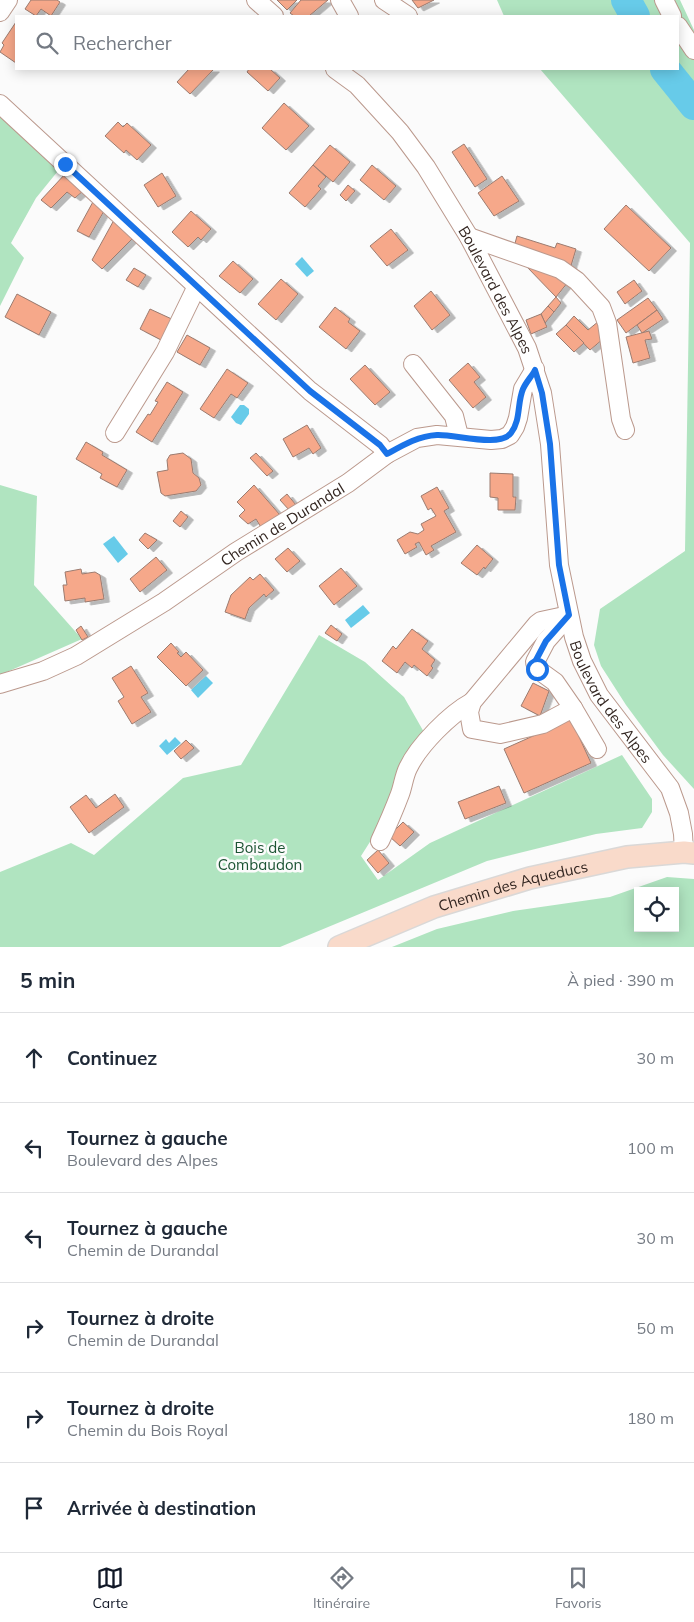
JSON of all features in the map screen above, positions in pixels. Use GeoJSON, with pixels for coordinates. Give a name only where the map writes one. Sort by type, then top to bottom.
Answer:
{"type":"FeatureCollection","features":[{"type":"Feature","properties":{"kind":"main road","name":"Chemin des Aqueducs"},"geometry":{"type":"LineString","coordinates":[[339,947],[434,907],[530,878],[627,857],[689,853]]}},
{"type":"Feature","properties":{"kind":"street"},"geometry":{"type":"LineString","coordinates":[[0,12],[8,0]]}},
{"type":"Feature","properties":{"kind":"street"},"geometry":{"type":"LineString","coordinates":[[256,0],[273,15]]}},
{"type":"Feature","properties":{"kind":"street"},"geometry":{"type":"LineString","coordinates":[[340,0],[348,15]]}},
{"type":"Feature","properties":{"kind":"street"},"geometry":{"type":"LineString","coordinates":[[384,0],[406,15]]}},
{"type":"Feature","properties":{"kind":"street"},"geometry":{"type":"LineString","coordinates":[[664,0],[672,15]]}},
{"type":"Feature","properties":{"kind":"street"},"geometry":{"type":"LineString","coordinates":[[679,28],[694,50]]}},
{"type":"Feature","properties":{"kind":"street","name":"Boulevard des Alpes"},"geometry":{"type":"LineString","coordinates":[[338,70],[360,77],[426,166],[469,237],[527,348],[542,393],[550,444],[559,565],[569,615],[582,661],[599,694],[670,788],[679,812],[689,853]]}},
{"type":"Feature","properties":{"kind":"street"},"geometry":{"type":"LineString","coordinates":[[0,104],[310,391],[380,445],[387,454]]}},
{"type":"Feature","properties":{"kind":"street"},"geometry":{"type":"LineString","coordinates":[[469,237],[560,268],[577,281],[601,307],[607,323],[621,419],[625,430]]}},
{"type":"Feature","properties":{"kind":"street"},"geometry":{"type":"LineString","coordinates":[[115,433],[165,352],[197,286]]}},
{"type":"Feature","properties":{"kind":"street"},"geometry":{"type":"LineString","coordinates":[[413,364],[454,416],[459,436]]}},
{"type":"Feature","properties":{"kind":"street","name":"Chemin de Durandal"},"geometry":{"type":"LineString","coordinates":[[0,684],[43,671],[76,656],[164,602],[236,552],[348,483],[387,454],[417,438],[437,435],[491,440],[502,439],[510,435],[518,418],[523,389],[535,370]]}},
{"type":"Feature","properties":{"kind":"street"},"geometry":{"type":"LineString","coordinates":[[569,615],[542,621],[537,624],[472,702],[469,712],[472,729],[500,734],[543,724],[573,708]]}},
{"type":"Feature","properties":{"kind":"street"},"geometry":{"type":"LineString","coordinates":[[569,615],[546,641],[535,662],[537,669],[555,682],[573,708],[597,750]]}},
{"type":"Feature","properties":{"kind":"street"},"geometry":{"type":"LineString","coordinates":[[380,841],[393,814],[408,768],[422,747],[441,725],[462,707],[472,702]]}},
{"type":"Feature","properties":{"kind":"green space"},"geometry":{"type":"Polygon","coordinates":[[[497,0],[680,0],[694,30],[694,789],[663,755],[626,705],[601,666],[594,645],[600,609],[685,551],[690,243],[541,70],[679,70],[679,15],[504,15],[497,0]]]}},
{"type":"Feature","properties":{"kind":"green space"},"geometry":{"type":"Polygon","coordinates":[[[0,108],[62,166],[36,198],[11,243],[24,258],[0,306],[0,108]]]}},
{"type":"Feature","properties":{"kind":"green space"},"geometry":{"type":"Polygon","coordinates":[[[0,485],[37,496],[34,585],[82,639],[0,675],[0,485]]]}},
{"type":"Feature","properties":{"kind":"green space","name":"Bois de Combaudon"},"geometry":{"type":"Polygon","coordinates":[[[319,635],[365,662],[404,697],[425,734],[387,815],[361,856],[378,880],[430,843],[622,755],[652,799],[652,812],[642,828],[596,834],[487,861],[280,947],[0,947],[0,872],[71,843],[94,855],[183,778],[241,765],[319,635]]]}},
{"type":"Feature","properties":{"kind":"green space"},"geometry":{"type":"Polygon","coordinates":[[[667,877],[694,879],[694,947],[392,947],[437,929],[513,911],[610,897],[634,889],[634,932],[679,932],[679,887],[638,887],[667,877]]]}},
{"type":"Feature","properties":{"kind":"water"},"geometry":{"type":"Polygon","coordinates":[[[302,257],[314,271],[307,277],[295,264],[302,257]]]}},
{"type":"Feature","properties":{"kind":"water"},"geometry":{"type":"Polygon","coordinates":[[[240,405],[244,405],[249,409],[249,414],[241,425],[236,423],[231,417],[240,405]]]}},
{"type":"Feature","properties":{"kind":"water"},"geometry":{"type":"Polygon","coordinates":[[[114,536],[128,554],[118,563],[103,544],[114,536]]]}},
{"type":"Feature","properties":{"kind":"water"},"geometry":{"type":"Polygon","coordinates":[[[363,605],[370,613],[351,628],[345,620],[363,605]]]}},
{"type":"Feature","properties":{"kind":"water"},"geometry":{"type":"Polygon","coordinates":[[[206,676],[213,683],[198,698],[191,690],[206,676]]]}},
{"type":"Feature","properties":{"kind":"water"},"geometry":{"type":"Polygon","coordinates":[[[175,737],[181,743],[167,755],[159,746],[166,739],[169,743],[175,737]]]}},
{"type":"Feature","properties":{"kind":"building"},"geometry":{"type":"Polygon","coordinates":[[[31,0],[57,0],[60,2],[52,15],[41,9],[37,15],[34,15],[25,9],[31,0]]]}},
{"type":"Feature","properties":{"kind":"building"},"geometry":{"type":"Polygon","coordinates":[[[277,0],[297,0],[287,10],[277,0]]]}},
{"type":"Feature","properties":{"kind":"building"},"geometry":{"type":"Polygon","coordinates":[[[301,0],[328,0],[310,15],[293,15],[290,13],[301,0]]]}},
{"type":"Feature","properties":{"kind":"building"},"geometry":{"type":"Polygon","coordinates":[[[412,0],[434,0],[418,8],[412,0]]]}},
{"type":"Feature","properties":{"kind":"building"},"geometry":{"type":"Polygon","coordinates":[[[15,24],[15,62],[0,52],[4,45],[2,43],[15,24]]]}},
{"type":"Feature","properties":{"kind":"building"},"geometry":{"type":"Polygon","coordinates":[[[188,70],[213,70],[190,94],[177,82],[188,70]]]}},
{"type":"Feature","properties":{"kind":"building"},"geometry":{"type":"Polygon","coordinates":[[[248,70],[271,70],[280,78],[268,91],[247,72],[248,70]]]}},
{"type":"Feature","properties":{"kind":"building"},"geometry":{"type":"Polygon","coordinates":[[[284,103],[309,126],[286,150],[262,128],[284,103]]]}},
{"type":"Feature","properties":{"kind":"building"},"geometry":{"type":"Polygon","coordinates":[[[118,122],[123,127],[127,123],[151,145],[137,160],[126,150],[124,153],[105,136],[118,122]]]}},
{"type":"Feature","properties":{"kind":"building"},"geometry":{"type":"Polygon","coordinates":[[[464,144],[487,179],[475,187],[452,152],[464,144]]]}},
{"type":"Feature","properties":{"kind":"building"},"geometry":{"type":"Polygon","coordinates":[[[330,145],[350,162],[333,182],[313,165],[330,145]]]}},
{"type":"Feature","properties":{"kind":"building"},"geometry":{"type":"Polygon","coordinates":[[[313,165],[326,177],[318,186],[321,189],[305,207],[289,193],[313,165]]]}},
{"type":"Feature","properties":{"kind":"building"},"geometry":{"type":"Polygon","coordinates":[[[372,165],[396,186],[384,200],[360,180],[372,165]]]}},
{"type":"Feature","properties":{"kind":"building"},"geometry":{"type":"Polygon","coordinates":[[[66,173],[84,190],[75,198],[67,192],[51,208],[41,200],[66,173]]]}},
{"type":"Feature","properties":{"kind":"building"},"geometry":{"type":"Polygon","coordinates":[[[162,173],[176,196],[158,207],[144,185],[162,173]]]}},
{"type":"Feature","properties":{"kind":"building"},"geometry":{"type":"Polygon","coordinates":[[[502,176],[519,201],[494,216],[478,193],[502,176]]]}},
{"type":"Feature","properties":{"kind":"building"},"geometry":{"type":"Polygon","coordinates":[[[348,185],[355,191],[346,201],[340,195],[348,185]]]}},
{"type":"Feature","properties":{"kind":"building"},"geometry":{"type":"Polygon","coordinates":[[[94,200],[104,211],[89,237],[77,231],[94,200]]]}},
{"type":"Feature","properties":{"kind":"building"},"geometry":{"type":"Polygon","coordinates":[[[626,205],[671,248],[649,271],[604,229],[626,205]]]}},
{"type":"Feature","properties":{"kind":"building"},"geometry":{"type":"Polygon","coordinates":[[[191,211],[211,229],[201,240],[198,237],[188,247],[172,232],[191,211]]]}},
{"type":"Feature","properties":{"kind":"building"},"geometry":{"type":"Polygon","coordinates":[[[114,220],[135,236],[102,269],[92,260],[114,220]]]}},
{"type":"Feature","properties":{"kind":"building"},"geometry":{"type":"Polygon","coordinates":[[[391,229],[408,250],[387,266],[370,246],[391,229]]]}},
{"type":"Feature","properties":{"kind":"building"},"geometry":{"type":"Polygon","coordinates":[[[517,236],[555,248],[557,243],[576,249],[570,269],[514,247],[517,236]]]}},
{"type":"Feature","properties":{"kind":"building"},"geometry":{"type":"Polygon","coordinates":[[[233,261],[253,279],[240,293],[219,276],[233,261]]]}},
{"type":"Feature","properties":{"kind":"building"},"geometry":{"type":"Polygon","coordinates":[[[529,262],[568,282],[556,297],[527,267],[529,262]]]}},
{"type":"Feature","properties":{"kind":"building"},"geometry":{"type":"Polygon","coordinates":[[[134,268],[146,275],[138,287],[126,280],[134,268]]]}},
{"type":"Feature","properties":{"kind":"building"},"geometry":{"type":"Polygon","coordinates":[[[281,279],[298,294],[276,320],[258,304],[281,279]]]}},
{"type":"Feature","properties":{"kind":"building"},"geometry":{"type":"Polygon","coordinates":[[[634,280],[642,291],[625,304],[617,292],[634,280]]]}},
{"type":"Feature","properties":{"kind":"building"},"geometry":{"type":"Polygon","coordinates":[[[431,291],[450,315],[432,330],[414,306],[431,291]]]}},
{"type":"Feature","properties":{"kind":"building"},"geometry":{"type":"Polygon","coordinates":[[[17,294],[51,312],[39,335],[5,317],[17,294]]]}},
{"type":"Feature","properties":{"kind":"building"},"geometry":{"type":"Polygon","coordinates":[[[556,297],[561,303],[554,312],[548,306],[556,297]]]}},
{"type":"Feature","properties":{"kind":"building"},"geometry":{"type":"Polygon","coordinates":[[[648,298],[657,310],[626,333],[617,320],[648,298]]]}},
{"type":"Feature","properties":{"kind":"building"},"geometry":{"type":"Polygon","coordinates":[[[548,306],[554,312],[545,323],[541,314],[548,306]]]}},
{"type":"Feature","properties":{"kind":"building"},"geometry":{"type":"Polygon","coordinates":[[[335,307],[350,319],[348,322],[360,331],[346,349],[319,327],[335,307]]]}},
{"type":"Feature","properties":{"kind":"building"},"geometry":{"type":"Polygon","coordinates":[[[150,309],[176,321],[165,342],[140,329],[150,309]]]}},
{"type":"Feature","properties":{"kind":"building"},"geometry":{"type":"Polygon","coordinates":[[[657,310],[663,319],[642,333],[637,325],[657,310]]]}},
{"type":"Feature","properties":{"kind":"building"},"geometry":{"type":"Polygon","coordinates":[[[541,314],[547,327],[531,334],[526,320],[541,314]]]}},
{"type":"Feature","properties":{"kind":"building"},"geometry":{"type":"Polygon","coordinates":[[[574,316],[588,330],[599,321],[603,339],[590,350],[566,325],[574,316]]]}},
{"type":"Feature","properties":{"kind":"building"},"geometry":{"type":"Polygon","coordinates":[[[566,325],[584,343],[574,352],[556,334],[566,325]]]}},
{"type":"Feature","properties":{"kind":"building"},"geometry":{"type":"Polygon","coordinates":[[[649,331],[652,339],[645,340],[650,358],[633,363],[626,337],[649,331]]]}},
{"type":"Feature","properties":{"kind":"building"},"geometry":{"type":"Polygon","coordinates":[[[187,335],[210,348],[200,365],[177,352],[187,335]]]}},
{"type":"Feature","properties":{"kind":"building"},"geometry":{"type":"Polygon","coordinates":[[[468,363],[480,377],[474,382],[486,397],[473,408],[449,380],[468,363]]]}},
{"type":"Feature","properties":{"kind":"building"},"geometry":{"type":"Polygon","coordinates":[[[365,365],[390,392],[375,405],[350,379],[365,365]]]}},
{"type":"Feature","properties":{"kind":"building"},"geometry":{"type":"Polygon","coordinates":[[[227,369],[248,383],[237,398],[231,394],[214,418],[200,409],[227,369]]]}},
{"type":"Feature","properties":{"kind":"building"},"geometry":{"type":"Polygon","coordinates":[[[167,382],[183,392],[152,442],[136,432],[148,414],[150,415],[158,402],[155,401],[167,382]]]}},
{"type":"Feature","properties":{"kind":"building"},"geometry":{"type":"Polygon","coordinates":[[[307,425],[321,448],[313,454],[309,448],[293,457],[283,439],[307,425]]]}},
{"type":"Feature","properties":{"kind":"building"},"geometry":{"type":"Polygon","coordinates":[[[86,442],[103,452],[102,455],[127,470],[117,487],[100,478],[102,474],[76,459],[86,442]]]}},
{"type":"Feature","properties":{"kind":"building"},"geometry":{"type":"Polygon","coordinates":[[[183,453],[191,459],[193,473],[199,478],[201,485],[196,491],[165,496],[161,493],[157,472],[168,470],[167,460],[170,455],[183,453]]]}},
{"type":"Feature","properties":{"kind":"building"},"geometry":{"type":"Polygon","coordinates":[[[256,453],[273,471],[267,476],[250,458],[256,453]]]}},
{"type":"Feature","properties":{"kind":"building"},"geometry":{"type":"Polygon","coordinates":[[[490,473],[513,474],[513,497],[516,497],[515,510],[498,510],[498,498],[490,497],[490,473]]]}},
{"type":"Feature","properties":{"kind":"building"},"geometry":{"type":"Polygon","coordinates":[[[254,485],[280,515],[262,529],[256,519],[248,524],[239,516],[245,510],[237,502],[254,485]]]}},
{"type":"Feature","properties":{"kind":"building"},"geometry":{"type":"Polygon","coordinates":[[[437,487],[449,508],[444,511],[456,532],[431,546],[434,550],[426,555],[419,542],[415,544],[417,547],[405,554],[397,540],[410,532],[418,534],[424,530],[421,524],[436,516],[431,508],[428,510],[421,496],[437,487]]]}},
{"type":"Feature","properties":{"kind":"building"},"geometry":{"type":"Polygon","coordinates":[[[287,494],[296,505],[290,511],[280,500],[287,494]]]}},
{"type":"Feature","properties":{"kind":"building"},"geometry":{"type":"Polygon","coordinates":[[[181,511],[188,517],[180,527],[173,521],[181,511]]]}},
{"type":"Feature","properties":{"kind":"building"},"geometry":{"type":"Polygon","coordinates":[[[145,533],[157,540],[148,549],[139,540],[145,533]]]}},
{"type":"Feature","properties":{"kind":"building"},"geometry":{"type":"Polygon","coordinates":[[[477,545],[493,559],[477,575],[461,563],[477,545]]]}},
{"type":"Feature","properties":{"kind":"building"},"geometry":{"type":"Polygon","coordinates":[[[288,548],[300,561],[287,572],[275,559],[288,548]]]}},
{"type":"Feature","properties":{"kind":"building"},"geometry":{"type":"Polygon","coordinates":[[[156,557],[167,570],[140,592],[130,579],[156,557]]]}},
{"type":"Feature","properties":{"kind":"building"},"geometry":{"type":"Polygon","coordinates":[[[341,568],[357,586],[334,605],[319,586],[341,568]]]}},
{"type":"Feature","properties":{"kind":"building"},"geometry":{"type":"Polygon","coordinates":[[[81,569],[82,574],[95,572],[100,575],[104,599],[85,602],[85,598],[65,601],[63,585],[67,585],[65,572],[81,569]]]}},
{"type":"Feature","properties":{"kind":"building"},"geometry":{"type":"Polygon","coordinates":[[[260,574],[274,590],[266,597],[264,594],[249,608],[245,619],[225,612],[231,595],[250,577],[253,580],[260,574]]]}},
{"type":"Feature","properties":{"kind":"building"},"geometry":{"type":"Polygon","coordinates":[[[331,625],[342,634],[337,641],[325,633],[331,625]]]}},
{"type":"Feature","properties":{"kind":"building"},"geometry":{"type":"Polygon","coordinates":[[[81,626],[88,637],[82,640],[76,630],[81,626]]]}},
{"type":"Feature","properties":{"kind":"building"},"geometry":{"type":"Polygon","coordinates":[[[412,629],[428,641],[422,649],[435,660],[431,666],[433,668],[427,676],[414,665],[412,668],[405,662],[397,673],[382,661],[393,646],[396,649],[412,629]]]}},
{"type":"Feature","properties":{"kind":"building"},"geometry":{"type":"Polygon","coordinates":[[[171,643],[181,657],[186,652],[203,670],[186,686],[157,657],[171,643]]]}},
{"type":"Feature","properties":{"kind":"building"},"geometry":{"type":"Polygon","coordinates":[[[131,666],[148,693],[141,697],[151,712],[132,724],[118,701],[124,697],[112,678],[131,666]]]}},
{"type":"Feature","properties":{"kind":"building"},"geometry":{"type":"Polygon","coordinates":[[[533,683],[549,691],[540,716],[521,706],[533,683]]]}},
{"type":"Feature","properties":{"kind":"building"},"geometry":{"type":"Polygon","coordinates":[[[571,719],[591,763],[524,793],[504,749],[571,719]]]}},
{"type":"Feature","properties":{"kind":"building"},"geometry":{"type":"Polygon","coordinates":[[[186,740],[194,748],[181,759],[174,751],[186,740]]]}},
{"type":"Feature","properties":{"kind":"building"},"geometry":{"type":"Polygon","coordinates":[[[499,786],[506,803],[465,819],[458,802],[499,786]]]}},
{"type":"Feature","properties":{"kind":"building"},"geometry":{"type":"Polygon","coordinates":[[[115,794],[124,807],[89,833],[70,807],[86,795],[96,808],[115,794]]]}},
{"type":"Feature","properties":{"kind":"building"},"geometry":{"type":"Polygon","coordinates":[[[403,822],[414,832],[400,846],[389,836],[403,822]]]}},
{"type":"Feature","properties":{"kind":"building"},"geometry":{"type":"Polygon","coordinates":[[[378,850],[389,863],[378,873],[367,860],[378,850]]]}},
{"type":"Feature","properties":{"kind":"waterway"},"geometry":{"type":"LineString","coordinates":[[626,0],[634,15]]}},
{"type":"Feature","properties":{"kind":"waterway"},"geometry":{"type":"LineString","coordinates":[[666,70],[694,105]]}},
{"type":"Feature","properties":{"kind":"route"},"geometry":{"type":"LineString","coordinates":[[65,164],[310,391],[380,445],[387,454],[417,438],[437,435],[491,440],[502,439],[510,435],[518,418],[523,389],[535,370],[542,393],[550,444],[559,565],[569,615],[546,641],[535,662],[537,669]]}}]}
